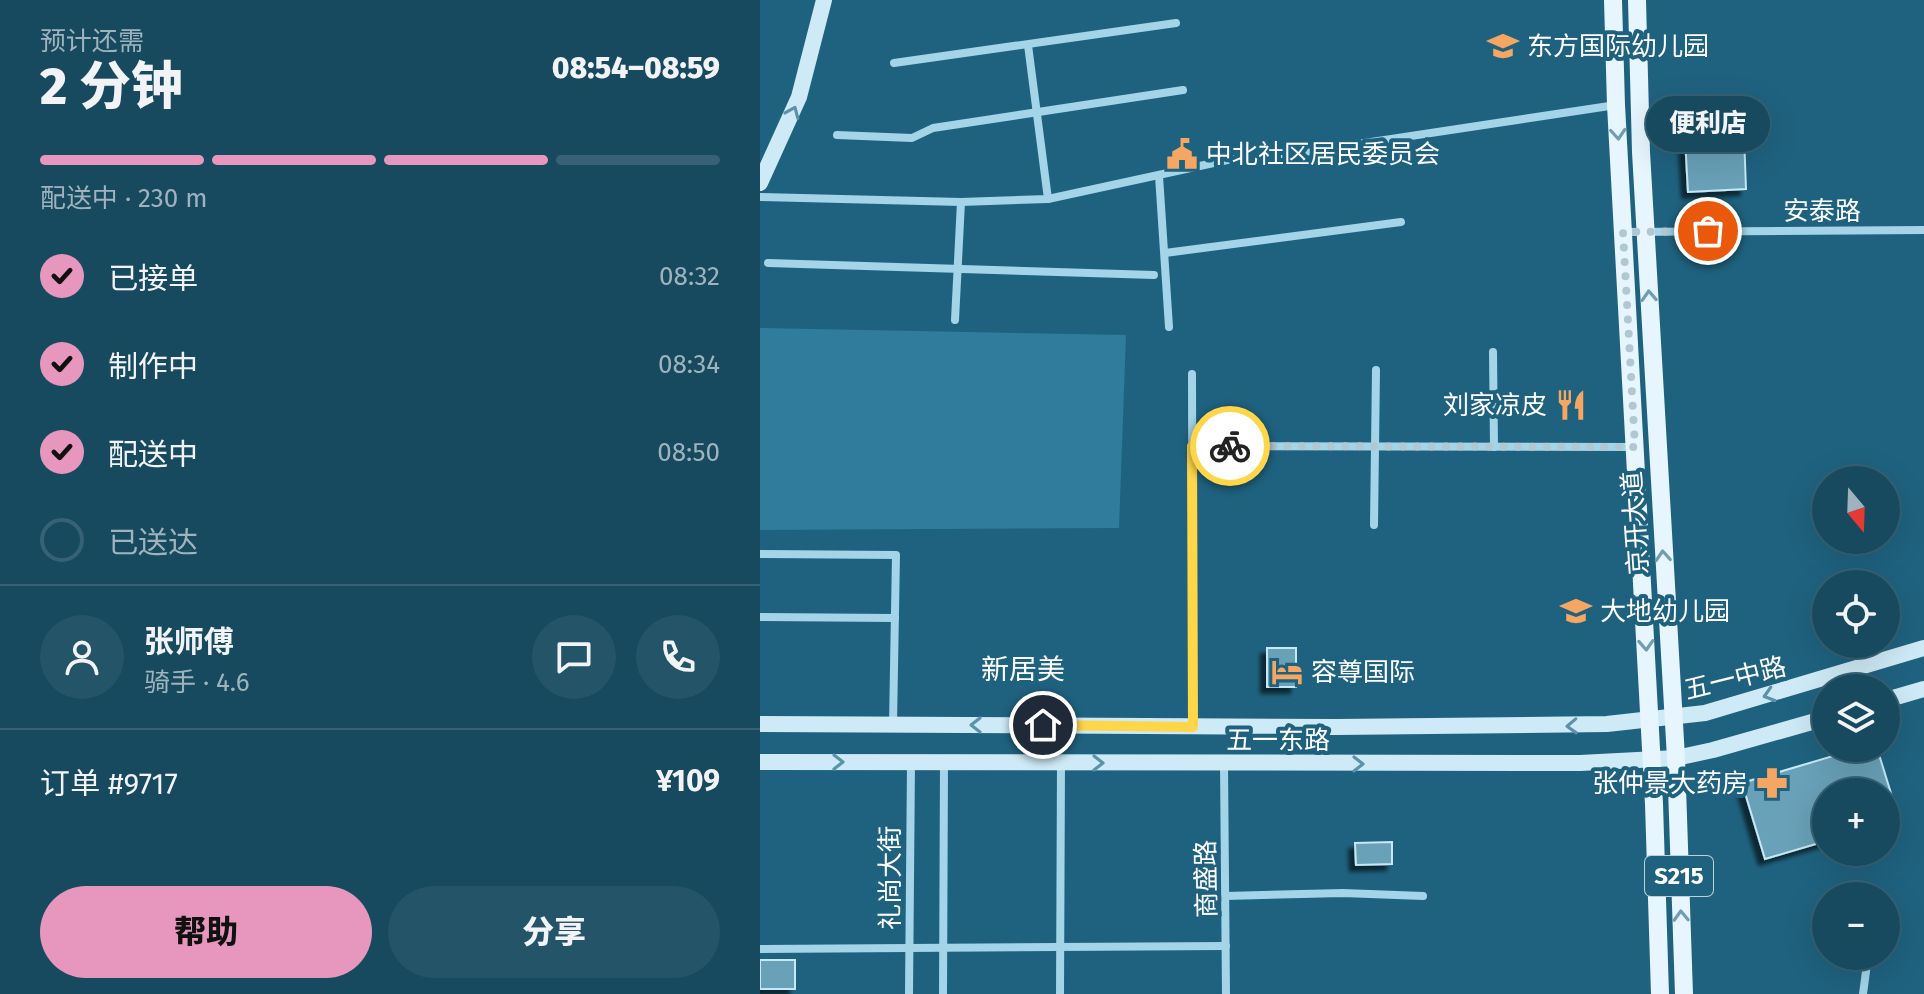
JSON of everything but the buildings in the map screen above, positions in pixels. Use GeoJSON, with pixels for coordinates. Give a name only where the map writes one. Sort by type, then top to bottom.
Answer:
{"type":"FeatureCollection","features":[{"type":"Feature","properties":{"kind":"main road","name":"京开大道"},"geometry":{"type":"LineString","coordinates":[[1613,0],[1660,994]]}},
{"type":"Feature","properties":{"kind":"main road","name":"京开大道"},"geometry":{"type":"LineString","coordinates":[[1637,0],[1646,232],[1676,758],[1684,994]]}},
{"type":"Feature","properties":{"kind":"street"},"geometry":{"type":"LineString","coordinates":[[760,183],[799,97],[824,0]]}},
{"type":"Feature","properties":{"kind":"street"},"geometry":{"type":"LineString","coordinates":[[894,63],[1176,23]]}},
{"type":"Feature","properties":{"kind":"street"},"geometry":{"type":"LineString","coordinates":[[1028,45],[1048,199]]}},
{"type":"Feature","properties":{"kind":"street"},"geometry":{"type":"LineString","coordinates":[[837,135],[912,138],[933,128],[1183,90]]}},
{"type":"Feature","properties":{"kind":"street"},"geometry":{"type":"LineString","coordinates":[[760,197],[961,202],[1048,199],[1232,159],[1239,162],[1616,105]]}},
{"type":"Feature","properties":{"kind":"street"},"geometry":{"type":"LineString","coordinates":[[1159,176],[1169,327]]}},
{"type":"Feature","properties":{"kind":"street"},"geometry":{"type":"LineString","coordinates":[[955,320],[961,202]]}},
{"type":"Feature","properties":{"kind":"street"},"geometry":{"type":"LineString","coordinates":[[1165,253],[1401,222]]}},
{"type":"Feature","properties":{"kind":"street","name":"安泰路"},"geometry":{"type":"LineString","coordinates":[[1623,232],[1924,230]]}},
{"type":"Feature","properties":{"kind":"street"},"geometry":{"type":"LineString","coordinates":[[768,263],[1154,275]]}},
{"type":"Feature","properties":{"kind":"street"},"geometry":{"type":"LineString","coordinates":[[1493,352],[1494,447]]}},
{"type":"Feature","properties":{"kind":"street"},"geometry":{"type":"LineString","coordinates":[[1374,525],[1376,370]]}},
{"type":"Feature","properties":{"kind":"street"},"geometry":{"type":"LineString","coordinates":[[1192,374],[1193,727]]}},
{"type":"Feature","properties":{"kind":"street"},"geometry":{"type":"LineString","coordinates":[[1192,446],[1635,447]]}},
{"type":"Feature","properties":{"kind":"street"},"geometry":{"type":"LineString","coordinates":[[760,554],[896,555],[893,724]]}},
{"type":"Feature","properties":{"kind":"street"},"geometry":{"type":"LineString","coordinates":[[760,617],[895,618]]}},
{"type":"Feature","properties":{"kind":"street","name":"五一中路"},"geometry":{"type":"LineString","coordinates":[[1649,720],[1705,713],[1924,648]]}},
{"type":"Feature","properties":{"kind":"street"},"geometry":{"type":"LineString","coordinates":[[1900,696],[1924,689]]}},
{"type":"Feature","properties":{"kind":"street","name":"五一东路"},"geometry":{"type":"LineString","coordinates":[[760,724],[1537,727],[1649,720]]}},
{"type":"Feature","properties":{"kind":"street"},"geometry":{"type":"LineString","coordinates":[[1651,760],[1713,750],[1812,722]]}},
{"type":"Feature","properties":{"kind":"street","name":"五一东路"},"geometry":{"type":"LineString","coordinates":[[760,762],[1513,764],[1651,760]]}},
{"type":"Feature","properties":{"kind":"street","name":"礼尚大街"},"geometry":{"type":"LineString","coordinates":[[909,994],[911,762]]}},
{"type":"Feature","properties":{"kind":"street"},"geometry":{"type":"LineString","coordinates":[[943,994],[944,762]]}},
{"type":"Feature","properties":{"kind":"street"},"geometry":{"type":"LineString","coordinates":[[1060,994],[1061,763]]}},
{"type":"Feature","properties":{"kind":"street","name":"商盛路"},"geometry":{"type":"LineString","coordinates":[[1224,764],[1226,994]]}},
{"type":"Feature","properties":{"kind":"street"},"geometry":{"type":"LineString","coordinates":[[1226,896],[1343,893],[1423,896]]}},
{"type":"Feature","properties":{"kind":"street"},"geometry":{"type":"LineString","coordinates":[[760,949],[1226,946]]}},
{"type":"Feature","properties":{"kind":"street"},"geometry":{"type":"LineString","coordinates":[[1863,994],[1866,970]]}},
{"type":"Feature","properties":{"kind":"shaded area"},"geometry":{"type":"Polygon","coordinates":[[[760,328],[1126,335],[1119,528],[760,530],[760,328]]]}},
{"type":"Feature","properties":{"kind":"way so far"},"geometry":{"type":"LineString","coordinates":[[1230,446],[1635,447],[1623,232],[1708,231]]}},
{"type":"Feature","properties":{"kind":"place","name":"东方国际幼儿园"},"geometry":{"type":"Point","coordinates":[1503,46]}},
{"type":"Feature","properties":{"kind":"place","name":"中北社区居民委员会"},"geometry":{"type":"Point","coordinates":[1182,154]}},
{"type":"Feature","properties":{"kind":"place","name":"便利店"},"geometry":{"type":"Point","coordinates":[1708,231]}},
{"type":"Feature","properties":{"kind":"place","name":"刘家凉皮"},"geometry":{"type":"Point","coordinates":[1571,405]}},
{"type":"Feature","properties":{"kind":"place","name":"大地幼儿园"},"geometry":{"type":"Point","coordinates":[1576,611]}},
{"type":"Feature","properties":{"kind":"place","name":"容尊国际"},"geometry":{"type":"Point","coordinates":[1287,672]}},
{"type":"Feature","properties":{"kind":"place","name":"张仲景大药房"},"geometry":{"type":"Point","coordinates":[1772,783]}},
{"type":"Feature","properties":{"kind":"district","name":"新居美"},"geometry":{"type":"Point","coordinates":[1023,669]}},
{"type":"Feature","properties":{"kind":"route"},"geometry":{"type":"LineString","coordinates":[[1043,725],[1193,727],[1192,446],[1230,446]]}}]}
